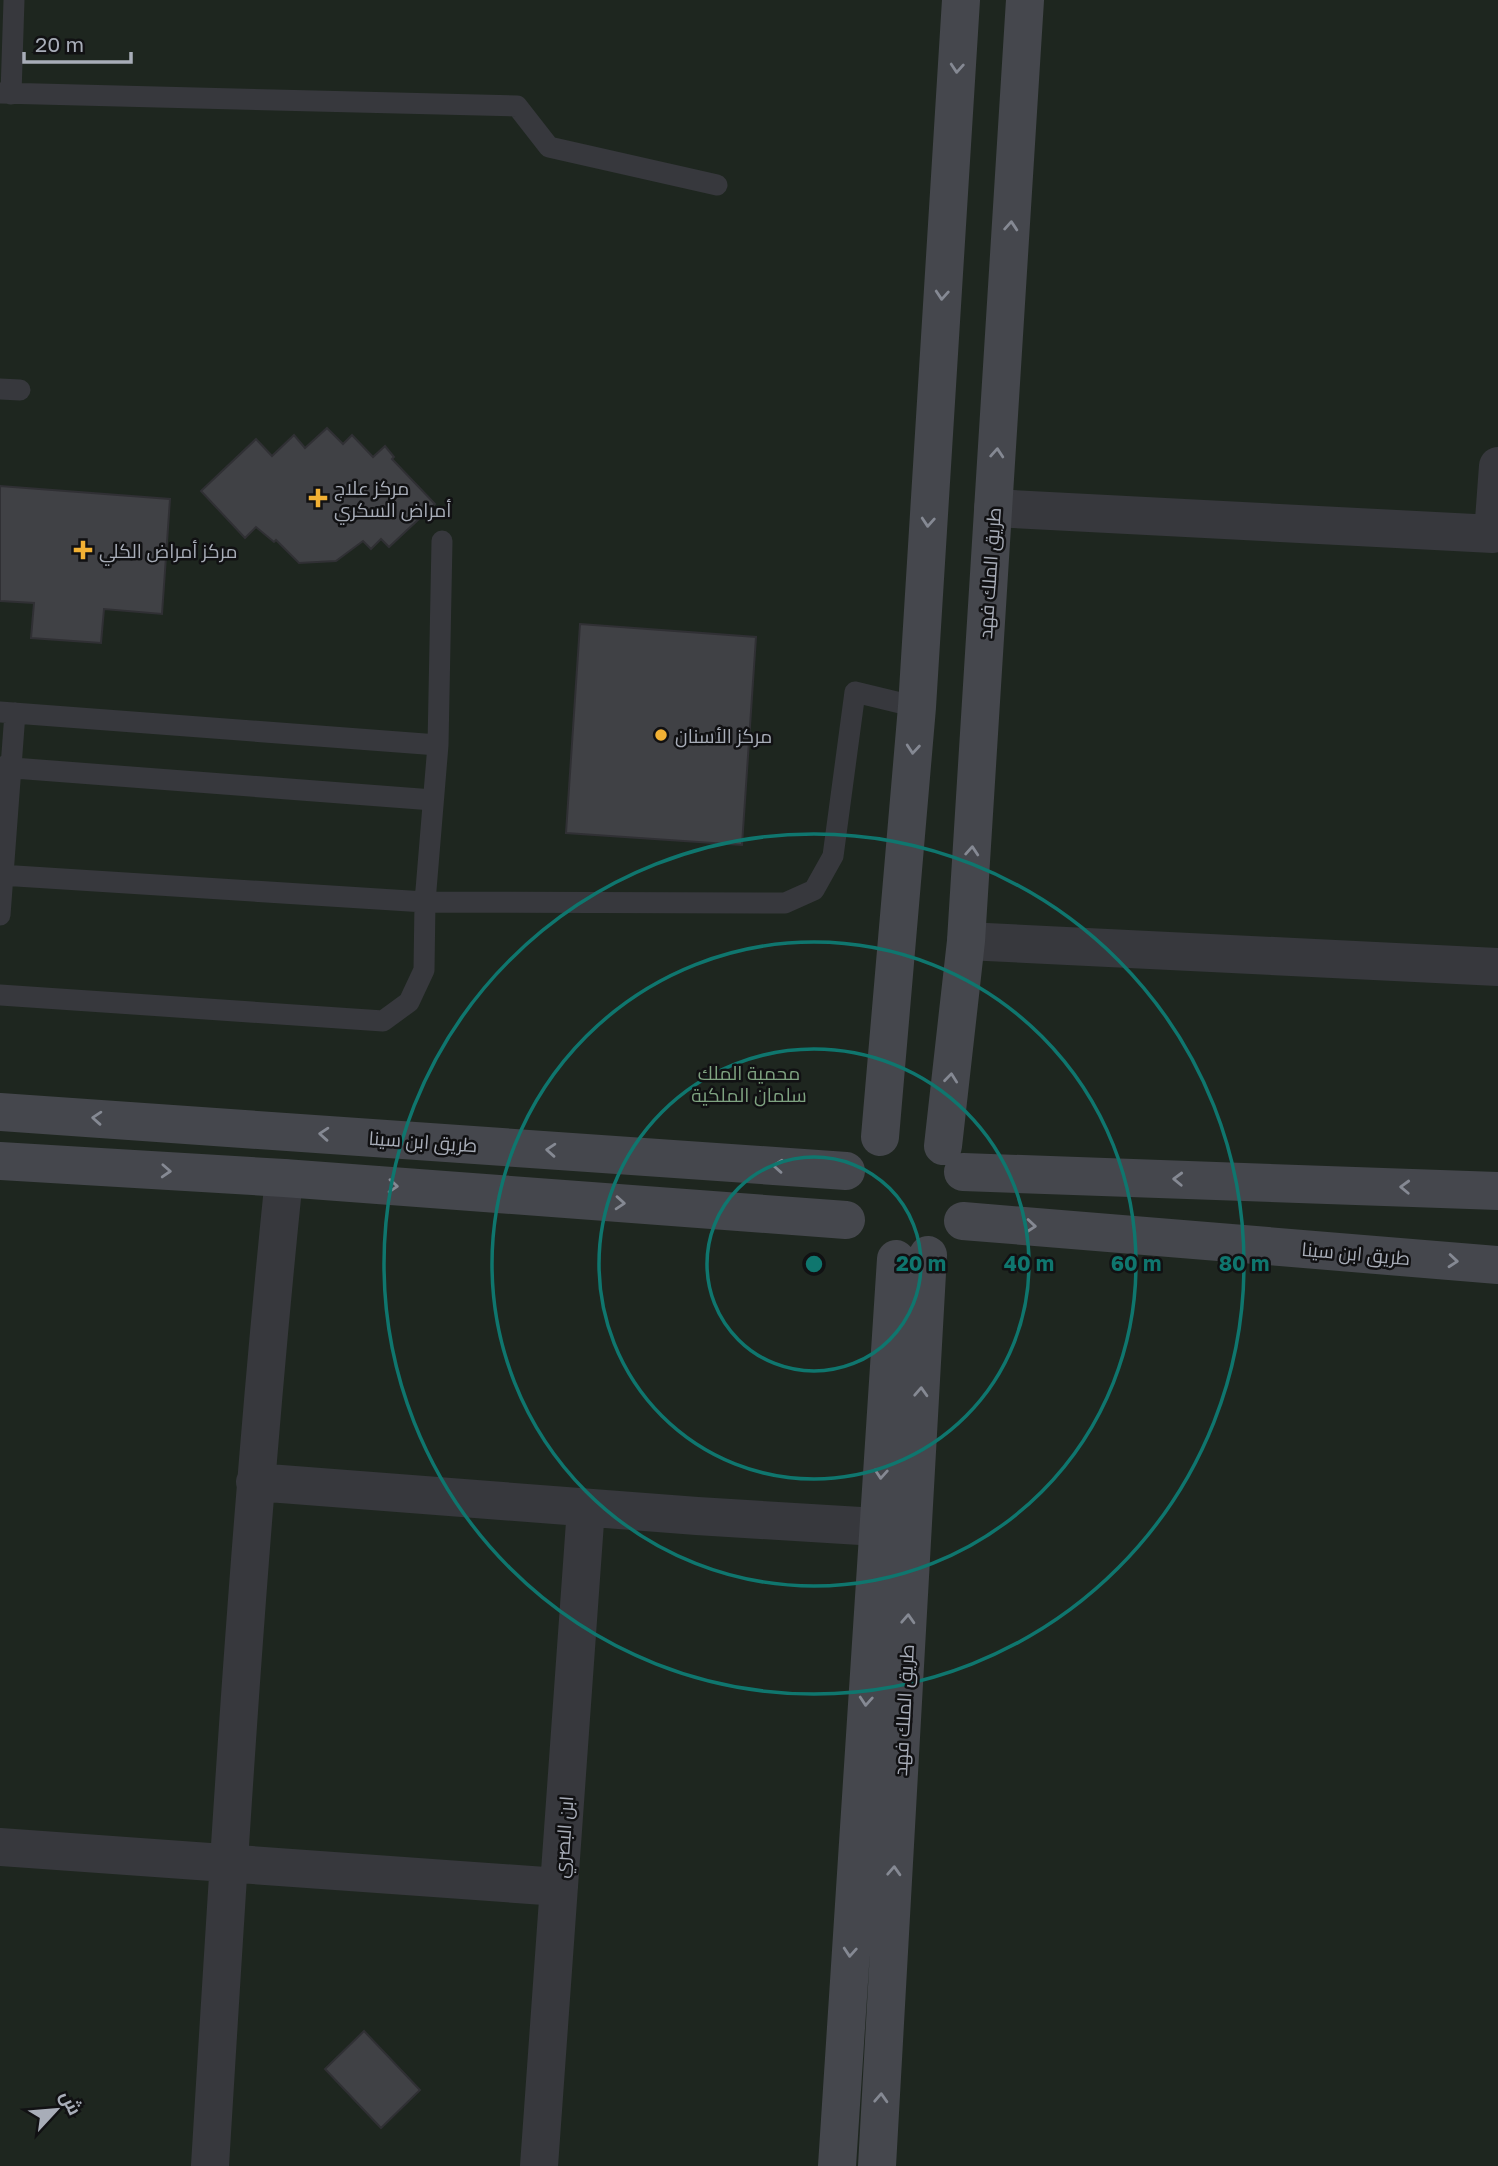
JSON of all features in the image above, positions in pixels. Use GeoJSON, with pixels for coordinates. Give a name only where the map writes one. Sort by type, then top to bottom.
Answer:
{"type":"FeatureCollection","features":[{"type":"Feature","properties":{"kind":"street"},"geometry":{"type":"LineString","coordinates":[[880,1137],[917,706],[961,0]]}},
{"type":"Feature","properties":{"kind":"street","name":"طريق الملك فهد"},"geometry":{"type":"LineString","coordinates":[[953,1159],[1025,0]]}},
{"type":"Feature","properties":{"kind":"street"},"geometry":{"type":"LineString","coordinates":[[993,508],[1493,534],[1498,466]]}},
{"type":"Feature","properties":{"kind":"street"},"geometry":{"type":"LineString","coordinates":[[966,941],[1498,967]]}},
{"type":"Feature","properties":{"kind":"street","name":"طريق ابن سينا"},"geometry":{"type":"LineString","coordinates":[[0,1112],[846,1171]]}},
{"type":"Feature","properties":{"kind":"street"},"geometry":{"type":"LineString","coordinates":[[912,1133],[929,1137],[953,1159],[967,1188],[967,1204],[963,1220],[943,1247],[912,1257],[880,1254],[866,1246],[854,1234],[841,1204],[841,1187],[854,1157],[866,1145],[880,1137],[912,1133]]}},
{"type":"Feature","properties":{"kind":"street"},"geometry":{"type":"LineString","coordinates":[[953,1159],[1498,1191]]}},
{"type":"Feature","properties":{"kind":"street"},"geometry":{"type":"LineString","coordinates":[[0,1161],[284,1178],[846,1220]]}},
{"type":"Feature","properties":{"kind":"street"},"geometry":{"type":"LineString","coordinates":[[210,2166],[228,1862],[264,1369],[284,1178]]}},
{"type":"Feature","properties":{"kind":"street","name":"طريق ابن سينا"},"geometry":{"type":"LineString","coordinates":[[963,1220],[1498,1265]]}},
{"type":"Feature","properties":{"kind":"street","name":"طريق الملك فهد"},"geometry":{"type":"LineString","coordinates":[[837,2166],[877,1527],[912,1257]]}},
{"type":"Feature","properties":{"kind":"street","name":"طريق الملك فهد"},"geometry":{"type":"LineString","coordinates":[[877,2166],[912,1257]]}},
{"type":"Feature","properties":{"kind":"street"},"geometry":{"type":"LineString","coordinates":[[256,1482],[697,1517],[877,1527]]}},
{"type":"Feature","properties":{"kind":"street","name":"ابن البصري"},"geometry":{"type":"LineString","coordinates":[[539,2166],[586,1507]]}},
{"type":"Feature","properties":{"kind":"street"},"geometry":{"type":"LineString","coordinates":[[0,1847],[559,1887]]}},
{"type":"Feature","properties":{"kind":"lane"},"geometry":{"type":"LineString","coordinates":[[13,0],[6,93],[517,106],[549,147],[718,185]]}},
{"type":"Feature","properties":{"kind":"lane"},"geometry":{"type":"LineString","coordinates":[[0,995],[383,1021],[409,1002],[424,970],[425,902],[438,746],[442,541]]}},
{"type":"Feature","properties":{"kind":"lane"},"geometry":{"type":"LineString","coordinates":[[2,875],[425,902],[785,903],[814,890],[833,856],[855,692],[917,706]]}},
{"type":"Feature","properties":{"kind":"lane"},"geometry":{"type":"LineString","coordinates":[[0,915],[8,713],[438,746]]}},
{"type":"Feature","properties":{"kind":"lane"},"geometry":{"type":"LineString","coordinates":[[6,767],[433,800]]}},
{"type":"Feature","properties":{"kind":"green space","name":"محمية الملك سلمان الملكية"},"geometry":{"type":"Polygon","coordinates":[[[0,0],[1498,0],[1498,2166],[0,2166],[0,0]]]}},
{"type":"Feature","properties":{"kind":"building","name":"مركز علاج أمراض السكري"},"geometry":{"type":"Polygon","coordinates":[[[327,428],[343,444],[352,435],[373,457],[385,446],[394,457],[392,459],[435,504],[389,547],[381,539],[371,549],[363,541],[336,561],[299,563],[276,540],[274,542],[256,527],[245,538],[201,491],[256,439],[272,456],[294,435],[305,448],[327,428]]]}},
{"type":"Feature","properties":{"kind":"building","name":"مركز أمراض الكلي"},"geometry":{"type":"Polygon","coordinates":[[[0,486],[170,499],[162,614],[104,609],[101,643],[31,638],[34,603],[0,601],[0,486]]]}},
{"type":"Feature","properties":{"kind":"building","name":"مركز الأسنان"},"geometry":{"type":"Polygon","coordinates":[[[580,624],[756,637],[742,845],[566,833],[580,624]]]}},
{"type":"Feature","properties":{"kind":"building"},"geometry":{"type":"Polygon","coordinates":[[[364,2031],[420,2090],[381,2128],[325,2069],[364,2031]]]}},
{"type":"Feature","properties":{"kind":"place","name":"مركز علاج أمراض السكري"},"geometry":{"type":"Point","coordinates":[318,498]}},
{"type":"Feature","properties":{"kind":"place","name":"مركز أمراض الكلي"},"geometry":{"type":"Point","coordinates":[83,550]}},
{"type":"Feature","properties":{"kind":"place","name":"مركز الأسنان"},"geometry":{"type":"Point","coordinates":[661,735]}}]}
